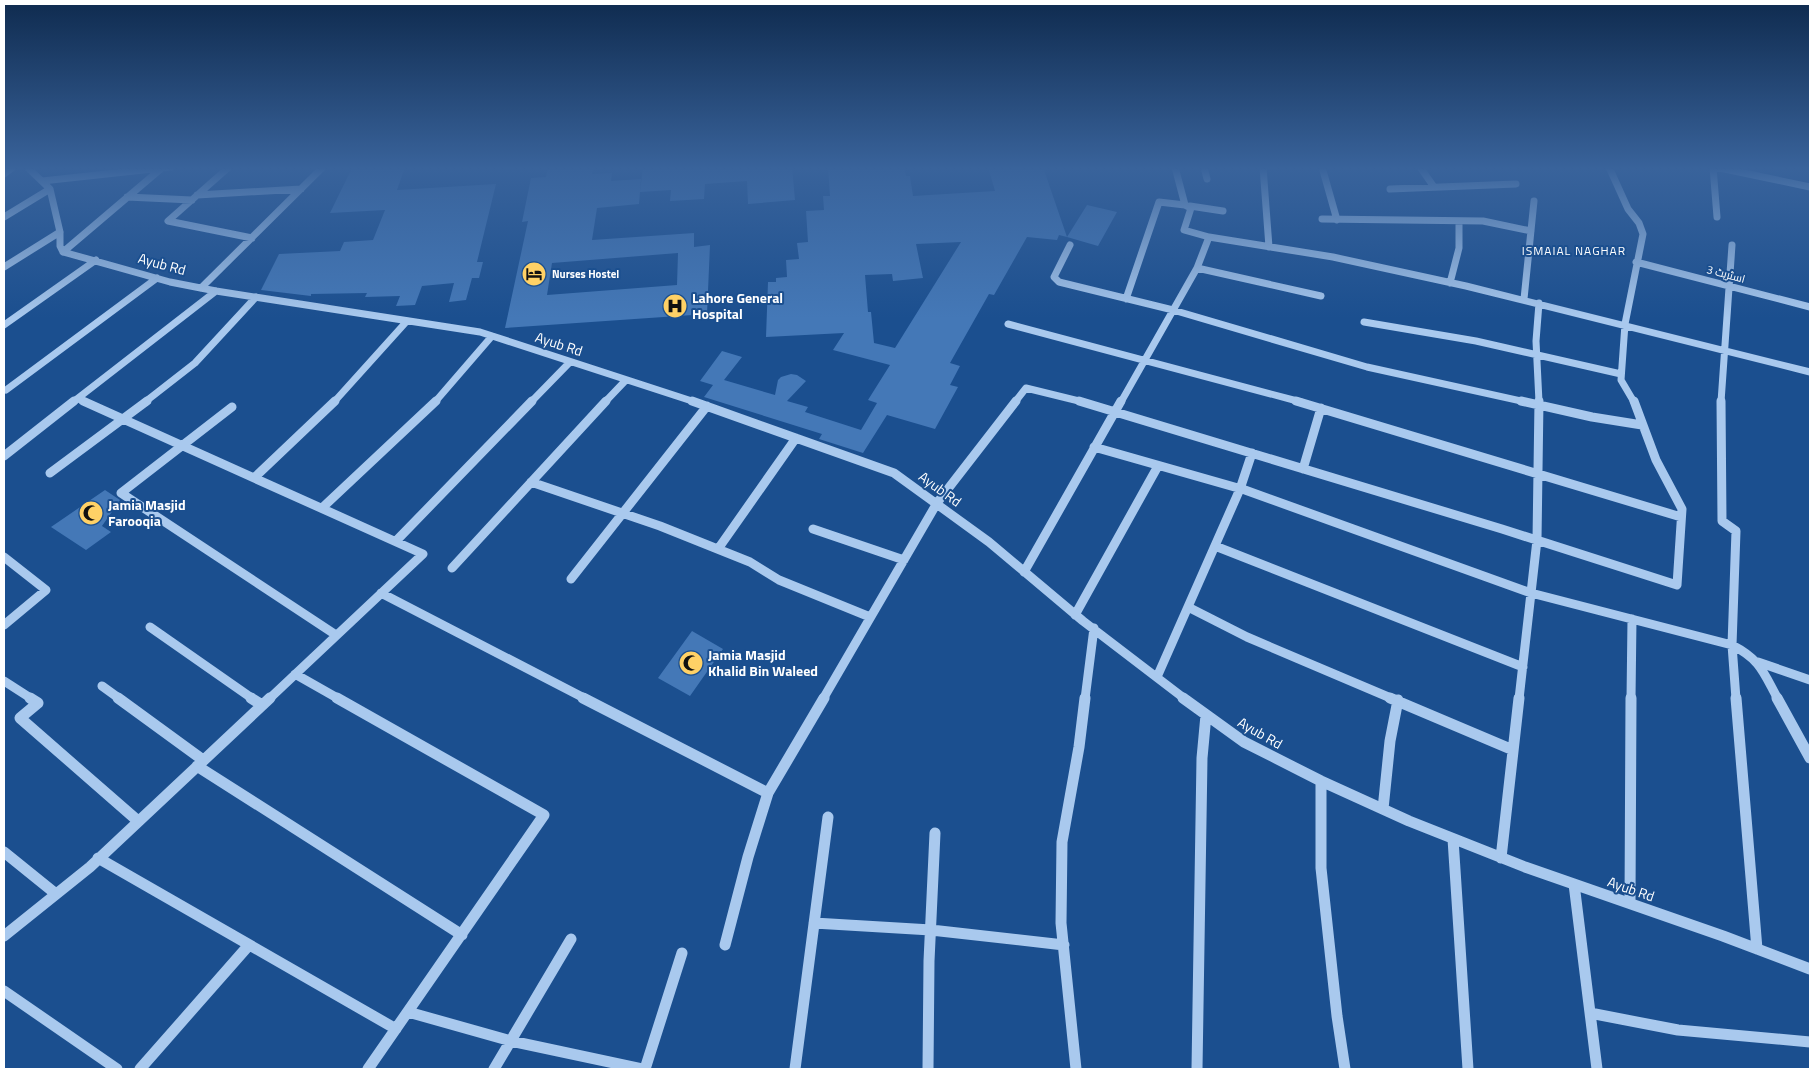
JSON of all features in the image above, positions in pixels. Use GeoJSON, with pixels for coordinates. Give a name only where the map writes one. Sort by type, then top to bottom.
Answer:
{"type":"FeatureCollection","features":[{"type":"Feature","properties":{"kind":"street"},"geometry":{"type":"LineString","coordinates":[[57,217],[60,232],[60,246],[63,252],[104,217]]}},
{"type":"Feature","properties":{"kind":"street"},"geometry":{"type":"LineString","coordinates":[[172,217],[168,221],[252,238]]}},
{"type":"Feature","properties":{"kind":"street"},"geometry":{"type":"LineString","coordinates":[[201,288],[273,217]]}},
{"type":"Feature","properties":{"kind":"street"},"geometry":{"type":"LineString","coordinates":[[1126,299],[1154,217]]}},
{"type":"Feature","properties":{"kind":"street"},"geometry":{"type":"LineString","coordinates":[[1186,217],[1184,230],[1209,237],[1349,260],[1524,299],[1810,372]]}},
{"type":"Feature","properties":{"kind":"street"},"geometry":{"type":"LineString","coordinates":[[1267,217],[1269,247]]}},
{"type":"Feature","properties":{"kind":"street"},"geometry":{"type":"LineString","coordinates":[[1524,299],[1532,217]]}},
{"type":"Feature","properties":{"kind":"street"},"geometry":{"type":"LineString","coordinates":[[724,945],[768,793],[937,503],[1024,389],[1030,388],[1116,412],[1537,540],[1677,585],[1682,508],[1656,460],[1634,402],[1620,380],[1624,324],[1643,234],[1634,217]]}},
{"type":"Feature","properties":{"kind":"street"},"geometry":{"type":"LineString","coordinates":[[1322,219],[1483,221],[1531,231]]}},
{"type":"Feature","properties":{"kind":"street"},"geometry":{"type":"LineString","coordinates":[[1450,283],[1459,248],[1459,222]]}},
{"type":"Feature","properties":{"kind":"street"},"geometry":{"type":"LineString","coordinates":[[4,267],[60,232]]}},
{"type":"Feature","properties":{"kind":"street"},"geometry":{"type":"LineString","coordinates":[[1024,572],[1197,268],[1209,237]]}},
{"type":"Feature","properties":{"kind":"street"},"geometry":{"type":"LineString","coordinates":[[1070,245],[1054,277],[1056,280],[1173,310],[1367,367],[1592,417],[1642,425]]}},
{"type":"Feature","properties":{"kind":"street"},"geometry":{"type":"LineString","coordinates":[[1732,245],[1723,349],[1720,417],[1722,521],[1736,531],[1732,645],[1757,949]]}},
{"type":"Feature","properties":{"kind":"street","name":"Ayub Rd"},"geometry":{"type":"LineString","coordinates":[[63,252],[216,292],[480,332],[707,406],[894,473],[937,503],[1075,614],[1244,742],[1321,781],[1453,839],[1810,969]]}},
{"type":"Feature","properties":{"kind":"street"},"geometry":{"type":"LineString","coordinates":[[4,325],[96,260]]}},
{"type":"Feature","properties":{"kind":"street","name":"اسٹریٹ 3"},"geometry":{"type":"LineString","coordinates":[[1636,262],[1810,307]]}},
{"type":"Feature","properties":{"kind":"street"},"geometry":{"type":"LineString","coordinates":[[1197,268],[1321,296]]}},
{"type":"Feature","properties":{"kind":"street"},"geometry":{"type":"LineString","coordinates":[[6,390],[157,278]]}},
{"type":"Feature","properties":{"kind":"street"},"geometry":{"type":"LineString","coordinates":[[4,456],[216,292]]}},
{"type":"Feature","properties":{"kind":"street"},"geometry":{"type":"LineString","coordinates":[[50,472],[124,419],[195,363],[256,297]]}},
{"type":"Feature","properties":{"kind":"street"},"geometry":{"type":"LineString","coordinates":[[1501,858],[1537,540],[1539,404],[1536,354],[1538,303]]}},
{"type":"Feature","properties":{"kind":"street"},"geometry":{"type":"LineString","coordinates":[[254,478],[343,394],[407,321]]}},
{"type":"Feature","properties":{"kind":"street"},"geometry":{"type":"LineString","coordinates":[[1364,322],[1476,341],[1621,374]]}},
{"type":"Feature","properties":{"kind":"street"},"geometry":{"type":"LineString","coordinates":[[1008,324],[1146,359],[1321,408],[1681,517]]}},
{"type":"Feature","properties":{"kind":"street"},"geometry":{"type":"LineString","coordinates":[[322,508],[434,403],[492,336]]}},
{"type":"Feature","properties":{"kind":"street"},"geometry":{"type":"LineString","coordinates":[[396,541],[570,362]]}},
{"type":"Feature","properties":{"kind":"street"},"geometry":{"type":"LineString","coordinates":[[452,568],[626,380]]}},
{"type":"Feature","properties":{"kind":"street"},"geometry":{"type":"LineString","coordinates":[[4,936],[98,858],[423,554],[78,399]]}},
{"type":"Feature","properties":{"kind":"street"},"geometry":{"type":"LineString","coordinates":[[571,579],[707,406]]}},
{"type":"Feature","properties":{"kind":"street"},"geometry":{"type":"LineString","coordinates":[[232,407],[121,493],[336,635]]}},
{"type":"Feature","properties":{"kind":"street"},"geometry":{"type":"LineString","coordinates":[[1303,469],[1321,408]]}},
{"type":"Feature","properties":{"kind":"street"},"geometry":{"type":"LineString","coordinates":[[718,549],[796,438]]}},
{"type":"Feature","properties":{"kind":"street"},"geometry":{"type":"LineString","coordinates":[[1094,448],[1240,489],[1407,547],[1531,593],[1732,645],[1750,654],[1758,662],[1809,755]]}},
{"type":"Feature","properties":{"kind":"street"},"geometry":{"type":"LineString","coordinates":[[1157,677],[1240,489],[1252,453]]}},
{"type":"Feature","properties":{"kind":"street"},"geometry":{"type":"LineString","coordinates":[[1075,614],[1158,466]]}},
{"type":"Feature","properties":{"kind":"street"},"geometry":{"type":"LineString","coordinates":[[532,482],[718,549],[750,562],[780,580],[870,618]]}},
{"type":"Feature","properties":{"kind":"street"},"geometry":{"type":"LineString","coordinates":[[813,529],[904,560]]}},
{"type":"Feature","properties":{"kind":"street"},"geometry":{"type":"LineString","coordinates":[[1215,546],[1522,667]]}},
{"type":"Feature","properties":{"kind":"street"},"geometry":{"type":"LineString","coordinates":[[4,557],[46,590],[4,625]]}},
{"type":"Feature","properties":{"kind":"street"},"geometry":{"type":"LineString","coordinates":[[381,593],[768,793]]}},
{"type":"Feature","properties":{"kind":"street"},"geometry":{"type":"LineString","coordinates":[[1188,607],[1247,638],[1513,750]]}},
{"type":"Feature","properties":{"kind":"street"},"geometry":{"type":"LineString","coordinates":[[1630,903],[1632,619]]}},
{"type":"Feature","properties":{"kind":"street"},"geometry":{"type":"LineString","coordinates":[[150,627],[262,705]]}},
{"type":"Feature","properties":{"kind":"street"},"geometry":{"type":"LineString","coordinates":[[1076,1069],[1061,923],[1062,842],[1080,747],[1094,628]]}},
{"type":"Feature","properties":{"kind":"street"},"geometry":{"type":"LineString","coordinates":[[1758,662],[1810,680]]}},
{"type":"Feature","properties":{"kind":"street"},"geometry":{"type":"LineString","coordinates":[[295,674],[544,816],[368,1069]]}},
{"type":"Feature","properties":{"kind":"street"},"geometry":{"type":"LineString","coordinates":[[4,681],[38,703],[20,718],[138,821]]}},
{"type":"Feature","properties":{"kind":"street"},"geometry":{"type":"LineString","coordinates":[[102,686],[200,763],[462,934]]}},
{"type":"Feature","properties":{"kind":"street"},"geometry":{"type":"LineString","coordinates":[[1383,809],[1390,741],[1398,700]]}},
{"type":"Feature","properties":{"kind":"street"},"geometry":{"type":"LineString","coordinates":[[1197,1069],[1202,768],[1206,715]]}},
{"type":"Feature","properties":{"kind":"street"},"geometry":{"type":"LineString","coordinates":[[1321,781],[1321,868],[1337,1016],[1345,1069]]}},
{"type":"Feature","properties":{"kind":"street"},"geometry":{"type":"LineString","coordinates":[[795,1069],[828,817]]}},
{"type":"Feature","properties":{"kind":"street"},"geometry":{"type":"LineString","coordinates":[[928,1069],[930,930],[935,833]]}},
{"type":"Feature","properties":{"kind":"street"},"geometry":{"type":"LineString","coordinates":[[1453,839],[1468,1069]]}},
{"type":"Feature","properties":{"kind":"street"},"geometry":{"type":"LineString","coordinates":[[4,852],[56,894]]}},
{"type":"Feature","properties":{"kind":"street"},"geometry":{"type":"LineString","coordinates":[[98,858],[396,1029]]}},
{"type":"Feature","properties":{"kind":"street"},"geometry":{"type":"LineString","coordinates":[[1574,884],[1597,1069]]}},
{"type":"Feature","properties":{"kind":"street"},"geometry":{"type":"LineString","coordinates":[[814,923],[930,930],[1064,945]]}},
{"type":"Feature","properties":{"kind":"street"},"geometry":{"type":"LineString","coordinates":[[494,1069],[571,939]]}},
{"type":"Feature","properties":{"kind":"street"},"geometry":{"type":"LineString","coordinates":[[140,1069],[249,945]]}},
{"type":"Feature","properties":{"kind":"street"},"geometry":{"type":"LineString","coordinates":[[408,1012],[511,1041],[644,1069],[682,953]]}},
{"type":"Feature","properties":{"kind":"street"},"geometry":{"type":"LineString","coordinates":[[4,991],[117,1069]]}},
{"type":"Feature","properties":{"kind":"street"},"geometry":{"type":"LineString","coordinates":[[1590,1013],[1678,1030],[1810,1042]]}},
{"type":"Feature","properties":{"kind":"building"},"geometry":{"type":"Polygon","coordinates":[[[382,217],[488,217],[477,262],[483,262],[479,278],[472,278],[466,300],[449,302],[454,283],[422,286],[415,305],[396,306],[400,296],[365,297],[367,293],[311,294],[311,296],[261,290],[279,254],[340,251],[344,242],[373,240],[382,217]]]}},
{"type":"Feature","properties":{"kind":"building","name":"Nurses Hostel"},"geometry":{"type":"Polygon","coordinates":[[[523,217],[596,217],[592,240],[694,233],[694,247],[710,245],[707,314],[505,328],[528,221],[522,222],[523,217]],[[678,253],[552,263],[547,295],[677,285],[678,253]]]}},
{"type":"Feature","properties":{"kind":"building"},"geometry":{"type":"Polygon","coordinates":[[[806,217],[1060,217],[1067,237],[1059,235],[1057,240],[1027,237],[994,295],[989,294],[950,363],[960,366],[950,385],[958,387],[935,429],[887,415],[863,453],[819,439],[822,434],[704,397],[713,385],[700,381],[722,351],[742,357],[724,380],[775,395],[778,380],[781,377],[791,374],[797,375],[806,381],[787,401],[808,407],[805,412],[861,430],[877,403],[868,400],[890,365],[833,350],[844,333],[766,337],[768,282],[776,282],[776,278],[787,277],[786,260],[799,259],[797,243],[808,242],[806,217]],[[961,242],[916,244],[923,278],[893,281],[892,274],[865,275],[868,312],[871,312],[874,343],[895,348],[961,242]]]}},
{"type":"Feature","properties":{"kind":"building"},"geometry":{"type":"Polygon","coordinates":[[[1079,217],[1114,217],[1098,246],[1067,237],[1079,217]]]}},
{"type":"Feature","properties":{"kind":"building","name":"Jamia Masjid Farooqia"},"geometry":{"type":"Polygon","coordinates":[[[105,490],[120,500],[102,526],[111,532],[86,550],[51,527],[105,490]]]}},
{"type":"Feature","properties":{"kind":"building","name":"Jamia Masjid Khalid Bin Waleed"},"geometry":{"type":"Polygon","coordinates":[[[692,631],[723,649],[690,696],[658,678],[692,631]]]}},
{"type":"Feature","properties":{"kind":"place","name":"Nurses Hostel"},"geometry":{"type":"Point","coordinates":[534,274]}},
{"type":"Feature","properties":{"kind":"place","name":"Lahore General Hospital"},"geometry":{"type":"Point","coordinates":[675,306]}},
{"type":"Feature","properties":{"kind":"place","name":"Jamia Masjid Farooqia"},"geometry":{"type":"Point","coordinates":[91,513]}},
{"type":"Feature","properties":{"kind":"place","name":"Jamia Masjid Khalid Bin Waleed"},"geometry":{"type":"Point","coordinates":[691,663]}},
{"type":"Feature","properties":{"kind":"district","name":"ISMAIAL NAGHAR"},"geometry":{"type":"Point","coordinates":[1574,251]}}]}
